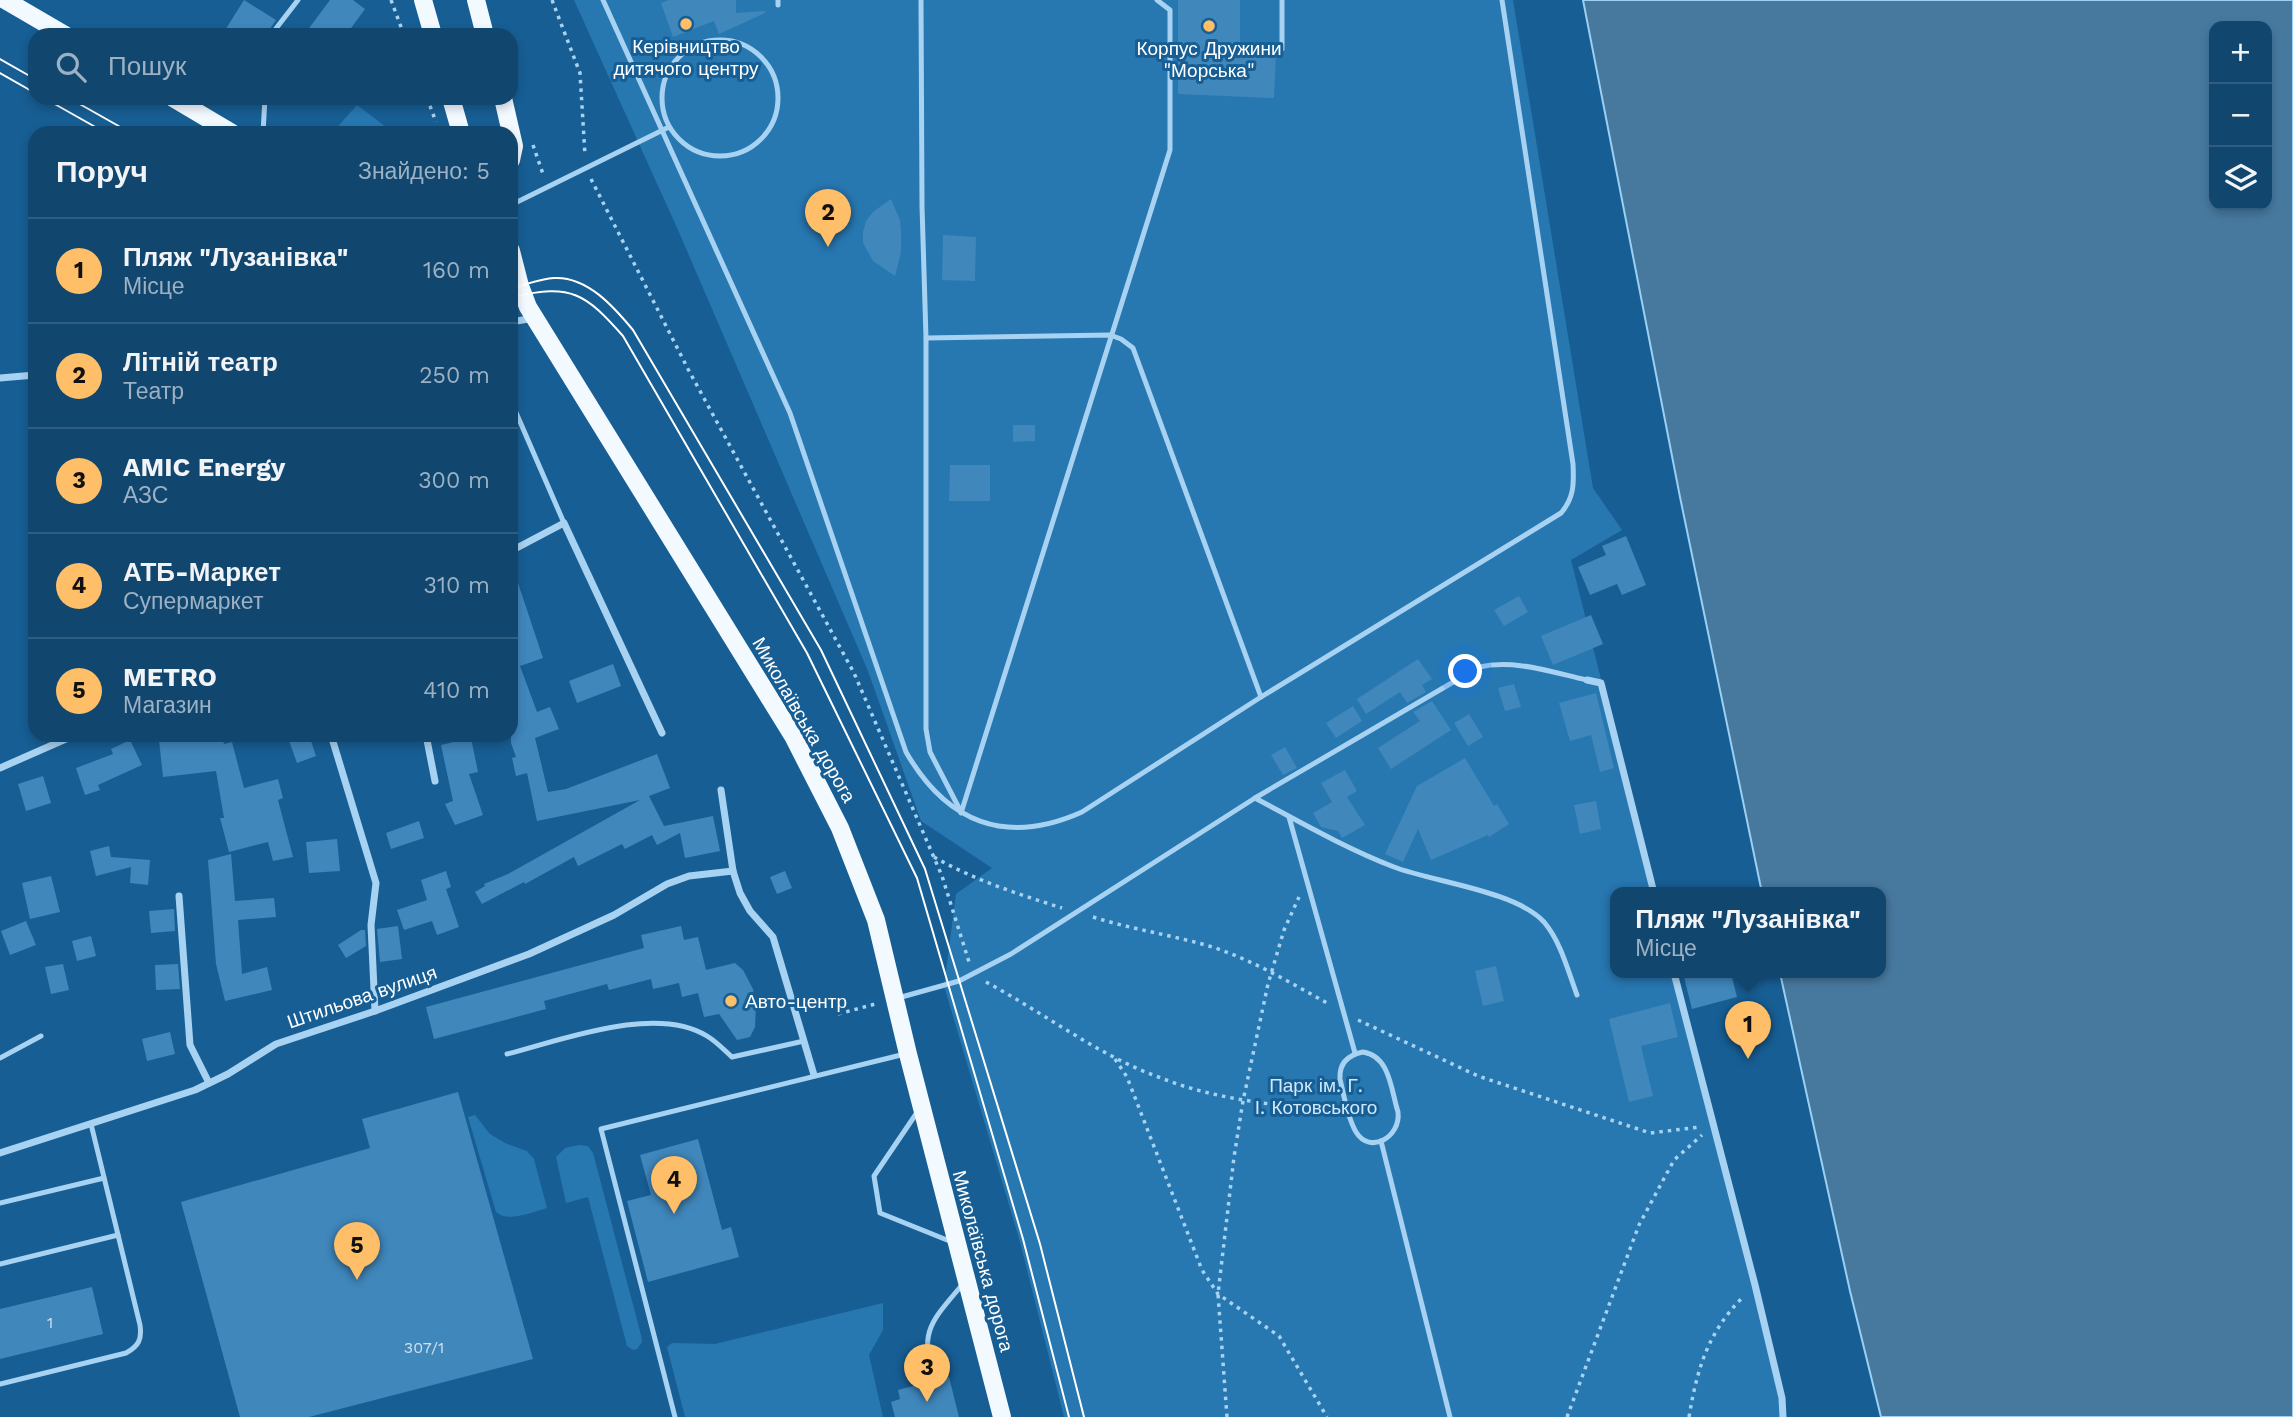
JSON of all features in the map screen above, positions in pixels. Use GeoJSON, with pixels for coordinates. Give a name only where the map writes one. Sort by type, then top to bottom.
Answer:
{"type":"FeatureCollection","features":[{"type":"Feature","properties":{"kind":"main road"},"geometry":{"type":"LineString","coordinates":[[5,0],[53,28]]}},
{"type":"Feature","properties":{"kind":"main road"},"geometry":{"type":"LineString","coordinates":[[423,0],[431,28]]}},
{"type":"Feature","properties":{"kind":"main road"},"geometry":{"type":"LineString","coordinates":[[476,0],[483,28]]}},
{"type":"Feature","properties":{"kind":"main road"},"geometry":{"type":"LineString","coordinates":[[185,105],[220,126]]}},
{"type":"Feature","properties":{"kind":"main road"},"geometry":{"type":"LineString","coordinates":[[453,105],[459,126]]}},
{"type":"Feature","properties":{"kind":"main road"},"geometry":{"type":"LineString","coordinates":[[505,105],[509,126]]}},
{"type":"Feature","properties":{"kind":"main road","name":"Миколаївська дорога"},"geometry":{"type":"LineString","coordinates":[[518,283],[535,318],[793,736],[840,828],[876,920],[1002,1417]]}},
{"type":"Feature","properties":{"kind":"street"},"geometry":{"type":"LineString","coordinates":[[518,320],[535,318]]}},
{"type":"Feature","properties":{"kind":"street"},"geometry":{"type":"LineString","coordinates":[[0,377],[28,375]]}},
{"type":"Feature","properties":{"kind":"street"},"geometry":{"type":"LineString","coordinates":[[518,547],[564,523],[662,733]]}},
{"type":"Feature","properties":{"kind":"street"},"geometry":{"type":"LineString","coordinates":[[1587,680],[1601,683],[1652,887]]}},
{"type":"Feature","properties":{"kind":"street"},"geometry":{"type":"LineString","coordinates":[[0,768],[59,742]]}},
{"type":"Feature","properties":{"kind":"street"},"geometry":{"type":"LineString","coordinates":[[333,742],[376,883],[371,925],[376,1011]]}},
{"type":"Feature","properties":{"kind":"street"},"geometry":{"type":"LineString","coordinates":[[427,742],[435,781]]}},
{"type":"Feature","properties":{"kind":"street"},"geometry":{"type":"LineString","coordinates":[[721,790],[733,871],[750,911],[773,937],[814,1075]]}},
{"type":"Feature","properties":{"kind":"street","name":"Штильова вулиця"},"geometry":{"type":"LineString","coordinates":[[0,1153],[195,1090],[276,1044],[376,1011],[529,954],[614,915],[667,884],[689,876],[733,871]]}},
{"type":"Feature","properties":{"kind":"street"},"geometry":{"type":"LineString","coordinates":[[179,896],[190,1045],[209,1083]]}},
{"type":"Feature","properties":{"kind":"street"},"geometry":{"type":"LineString","coordinates":[[1675,978],[1755,1285],[1782,1398],[1783,1417]]}},
{"type":"Feature","properties":{"kind":"lane"},"geometry":{"type":"LineString","coordinates":[[276,28],[298,0]]}},
{"type":"Feature","properties":{"kind":"lane"},"geometry":{"type":"LineString","coordinates":[[603,0],[790,413],[906,752],[916,770],[935,792],[961,813],[982,823],[1005,828],[1058,823],[1082,812],[1261,697],[1561,513],[1572,496],[1573,464],[1502,0]]}},
{"type":"Feature","properties":{"kind":"lane"},"geometry":{"type":"LineString","coordinates":[[921,0],[926,338],[926,729],[930,752],[961,813]]}},
{"type":"Feature","properties":{"kind":"lane"},"geometry":{"type":"LineString","coordinates":[[961,813],[1170,150],[1170,10],[1157,0]]}},
{"type":"Feature","properties":{"kind":"lane"},"geometry":{"type":"LineString","coordinates":[[1282,0],[1282,49]]}},
{"type":"Feature","properties":{"kind":"lane"},"geometry":{"type":"LineString","coordinates":[[712,40],[731,40],[749,47],[763,59],[773,75],[778,94],[776,114],[767,131],[753,145],[736,154],[717,156],[698,152],[681,142],[669,127],[662,108],[662,90],[667,72],[679,56],[694,45],[712,40]]}},
{"type":"Feature","properties":{"kind":"lane"},"geometry":{"type":"LineString","coordinates":[[263,126],[265,105]]}},
{"type":"Feature","properties":{"kind":"lane"},"geometry":{"type":"LineString","coordinates":[[518,201],[669,127]]}},
{"type":"Feature","properties":{"kind":"lane"},"geometry":{"type":"LineString","coordinates":[[926,338],[1110,335],[1133,348],[1261,697]]}},
{"type":"Feature","properties":{"kind":"lane"},"geometry":{"type":"LineString","coordinates":[[518,417],[564,523]]}},
{"type":"Feature","properties":{"kind":"lane"},"geometry":{"type":"LineString","coordinates":[[895,999],[959,981],[1011,954],[1255,798],[1479,667],[1491,664],[1523,666],[1587,680]]}},
{"type":"Feature","properties":{"kind":"lane"},"geometry":{"type":"LineString","coordinates":[[1255,798],[1342,845],[1396,868],[1460,884],[1522,906],[1543,922],[1563,953],[1577,995]]}},
{"type":"Feature","properties":{"kind":"lane"},"geometry":{"type":"LineString","coordinates":[[1288,816],[1355,1053]]}},
{"type":"Feature","properties":{"kind":"lane"},"geometry":{"type":"LineString","coordinates":[[507,1054],[625,1024],[669,1025],[690,1029],[706,1035],[732,1057],[804,1041]]}},
{"type":"Feature","properties":{"kind":"lane"},"geometry":{"type":"LineString","coordinates":[[0,1058],[41,1036]]}},
{"type":"Feature","properties":{"kind":"lane"},"geometry":{"type":"LineString","coordinates":[[1355,1053],[1371,1053],[1378,1057],[1386,1071],[1399,1119],[1393,1133],[1381,1142],[1373,1142],[1360,1136],[1355,1130],[1347,1104],[1339,1071],[1348,1057],[1355,1053]]}},
{"type":"Feature","properties":{"kind":"lane"},"geometry":{"type":"LineString","coordinates":[[674,1417],[601,1129],[908,1054]]}},
{"type":"Feature","properties":{"kind":"lane"},"geometry":{"type":"LineString","coordinates":[[921,1106],[874,1176],[880,1213],[957,1245]]}},
{"type":"Feature","properties":{"kind":"lane"},"geometry":{"type":"LineString","coordinates":[[0,1384],[126,1353],[139,1343],[140,1325],[91,1124]]}},
{"type":"Feature","properties":{"kind":"lane"},"geometry":{"type":"LineString","coordinates":[[1381,1142],[1450,1417]]}},
{"type":"Feature","properties":{"kind":"lane"},"geometry":{"type":"LineString","coordinates":[[0,1203],[104,1178]]}},
{"type":"Feature","properties":{"kind":"lane"},"geometry":{"type":"LineString","coordinates":[[0,1264],[118,1235]]}},
{"type":"Feature","properties":{"kind":"lane"},"geometry":{"type":"LineString","coordinates":[[933,1381],[926,1355],[927,1337],[935,1317],[967,1280]]}},
{"type":"Feature","properties":{"kind":"path"},"geometry":{"type":"LineString","coordinates":[[391,0],[401,28]]}},
{"type":"Feature","properties":{"kind":"path"},"geometry":{"type":"LineString","coordinates":[[552,0],[580,73],[585,167],[688,369],[854,673],[942,876],[973,974],[1114,1057],[1159,1078],[1203,1093],[1243,1101],[1309,1109],[1347,1104]]}},
{"type":"Feature","properties":{"kind":"path"},"geometry":{"type":"LineString","coordinates":[[430,105],[438,126]]}},
{"type":"Feature","properties":{"kind":"path"},"geometry":{"type":"LineString","coordinates":[[531,139],[547,186]]}},
{"type":"Feature","properties":{"kind":"path"},"geometry":{"type":"LineString","coordinates":[[934,856],[958,871],[980,880],[1076,913],[1208,946],[1249,961],[1343,1013],[1478,1076],[1650,1133],[1712,1126]]}},
{"type":"Feature","properties":{"kind":"path"},"geometry":{"type":"LineString","coordinates":[[1227,1417],[1218,1294],[1220,1262],[1243,1101],[1284,930],[1307,879]]}},
{"type":"Feature","properties":{"kind":"path"},"geometry":{"type":"LineString","coordinates":[[838,1014],[895,999]]}},
{"type":"Feature","properties":{"kind":"path"},"geometry":{"type":"LineString","coordinates":[[1114,1057],[1127,1077],[1202,1270],[1218,1294],[1279,1336],[1327,1417]]}},
{"type":"Feature","properties":{"kind":"path"},"geometry":{"type":"LineString","coordinates":[[1567,1417],[1585,1364],[1645,1213],[1674,1160],[1712,1126]]}},
{"type":"Feature","properties":{"kind":"path"},"geometry":{"type":"LineString","coordinates":[[1689,1417],[1702,1359],[1718,1327],[1755,1285]]}},
{"type":"Feature","properties":{"kind":"green space","name":"Парк ім. Г. І. Котовського"},"geometry":{"type":"Polygon","coordinates":[[[574,0],[1513,0],[1593,488],[1622,530],[1571,560],[1653,887],[1610,887],[1610,978],[1676,978],[1755,1285],[1783,1417],[1064,1417],[1020,1242],[944,986],[956,894],[992,868],[921,821],[868,671],[678,230],[574,0]]]}},
{"type":"Feature","properties":{"kind":"green space"},"geometry":{"type":"Polygon","coordinates":[[[357,105],[385,126],[338,126],[357,105]]]}},
{"type":"Feature","properties":{"kind":"green space"},"geometry":{"type":"Polygon","coordinates":[[[475,1115],[490,1134],[527,1151],[534,1159],[547,1208],[513,1217],[496,1212],[468,1117],[475,1115]]]}},
{"type":"Feature","properties":{"kind":"green space"},"geometry":{"type":"Polygon","coordinates":[[[588,1146],[593,1153],[641,1335],[642,1342],[637,1349],[633,1350],[627,1346],[588,1197],[566,1203],[556,1157],[565,1148],[588,1146]]]}},
{"type":"Feature","properties":{"kind":"green space"},"geometry":{"type":"Polygon","coordinates":[[[883,1303],[883,1330],[869,1355],[883,1417],[685,1417],[667,1347],[672,1343],[715,1344],[883,1303]]]}},
{"type":"Feature","properties":{"kind":"shaded area"},"geometry":{"type":"Polygon","coordinates":[[[1583,0],[2293,0],[2293,1417],[1881,1417],[1850,1291],[1781,978],[1886,978],[1886,887],[1761,887],[1680,497],[1583,0]]]}},
{"type":"Feature","properties":{"kind":"building"},"geometry":{"type":"Polygon","coordinates":[[[244,0],[276,20],[271,28],[226,28],[244,0]]]}},
{"type":"Feature","properties":{"kind":"building"},"geometry":{"type":"Polygon","coordinates":[[[330,0],[353,0],[365,9],[351,28],[309,28],[330,0]]]}},
{"type":"Feature","properties":{"kind":"building","name":"Керівництво дитячого центру"},"geometry":{"type":"Polygon","coordinates":[[[669,0],[736,0],[736,13],[765,13],[719,34],[714,21],[673,37],[661,3],[669,0]]]}},
{"type":"Feature","properties":{"kind":"building","name":"Корпус Дружини \"Морська\""},"geometry":{"type":"Polygon","coordinates":[[[1178,0],[1240,0],[1240,52],[1276,53],[1274,98],[1178,94],[1178,0]]]}},
{"type":"Feature","properties":{"kind":"building"},"geometry":{"type":"Polygon","coordinates":[[[891,199],[900,220],[901,232],[901,252],[895,276],[873,261],[863,243],[866,221],[873,212],[891,199]]]}},
{"type":"Feature","properties":{"kind":"building"},"geometry":{"type":"Polygon","coordinates":[[[943,235],[976,237],[975,281],[942,280],[943,235]]]}},
{"type":"Feature","properties":{"kind":"building"},"geometry":{"type":"Polygon","coordinates":[[[1013,425],[1035,425],[1035,441],[1013,442],[1013,425]]]}},
{"type":"Feature","properties":{"kind":"building"},"geometry":{"type":"Polygon","coordinates":[[[950,465],[990,465],[990,501],[949,501],[950,465]]]}},
{"type":"Feature","properties":{"kind":"building"},"geometry":{"type":"Polygon","coordinates":[[[1626,536],[1646,585],[1622,595],[1617,584],[1590,595],[1578,567],[1606,555],[1602,546],[1626,536]]]}},
{"type":"Feature","properties":{"kind":"building"},"geometry":{"type":"Polygon","coordinates":[[[518,583],[543,658],[520,666],[537,712],[550,707],[559,729],[535,738],[548,792],[566,789],[657,754],[670,788],[649,796],[664,826],[713,816],[720,851],[685,858],[680,833],[657,845],[652,835],[625,849],[622,844],[578,866],[574,857],[482,904],[475,892],[485,886],[484,884],[508,874],[640,800],[537,821],[527,773],[516,776],[512,758],[516,757],[511,743],[518,742],[518,583]]]}},
{"type":"Feature","properties":{"kind":"building"},"geometry":{"type":"Polygon","coordinates":[[[1519,596],[1528,612],[1504,626],[1494,610],[1519,596]]]}},
{"type":"Feature","properties":{"kind":"building"},"geometry":{"type":"Polygon","coordinates":[[[1591,615],[1603,644],[1553,665],[1541,636],[1591,615]]]}},
{"type":"Feature","properties":{"kind":"building"},"geometry":{"type":"Polygon","coordinates":[[[1418,659],[1432,679],[1422,685],[1426,692],[1407,703],[1400,692],[1366,714],[1357,699],[1418,659]]]}},
{"type":"Feature","properties":{"kind":"building"},"geometry":{"type":"Polygon","coordinates":[[[613,664],[621,686],[577,703],[569,681],[613,664]]]}},
{"type":"Feature","properties":{"kind":"building"},"geometry":{"type":"Polygon","coordinates":[[[1514,684],[1521,707],[1505,711],[1498,688],[1514,684]]]}},
{"type":"Feature","properties":{"kind":"building"},"geometry":{"type":"Polygon","coordinates":[[[1596,693],[1614,768],[1600,772],[1591,735],[1570,741],[1559,703],[1596,693]]]}},
{"type":"Feature","properties":{"kind":"building"},"geometry":{"type":"Polygon","coordinates":[[[1432,701],[1451,730],[1391,769],[1378,748],[1420,721],[1413,712],[1432,701]]]}},
{"type":"Feature","properties":{"kind":"building"},"geometry":{"type":"Polygon","coordinates":[[[1353,706],[1362,721],[1336,738],[1326,723],[1353,706]]]}},
{"type":"Feature","properties":{"kind":"building"},"geometry":{"type":"Polygon","coordinates":[[[1469,714],[1483,737],[1468,746],[1454,723],[1469,714]]]}},
{"type":"Feature","properties":{"kind":"building"},"geometry":{"type":"Polygon","coordinates":[[[131,742],[142,765],[98,785],[100,790],[85,795],[76,768],[113,754],[111,749],[131,742]]]}},
{"type":"Feature","properties":{"kind":"building"},"geometry":{"type":"Polygon","coordinates":[[[159,742],[232,742],[244,788],[278,779],[283,798],[278,800],[293,857],[273,861],[268,842],[229,852],[220,818],[224,818],[216,771],[163,777],[159,742]]]}},
{"type":"Feature","properties":{"kind":"building"},"geometry":{"type":"Polygon","coordinates":[[[290,742],[311,742],[316,756],[297,763],[290,742]]]}},
{"type":"Feature","properties":{"kind":"building"},"geometry":{"type":"Polygon","coordinates":[[[472,742],[478,772],[469,774],[483,815],[455,825],[445,804],[453,801],[441,745],[472,742]]]}},
{"type":"Feature","properties":{"kind":"building"},"geometry":{"type":"Polygon","coordinates":[[[1285,747],[1297,768],[1283,775],[1271,755],[1285,747]]]}},
{"type":"Feature","properties":{"kind":"building"},"geometry":{"type":"Polygon","coordinates":[[[1465,758],[1494,806],[1497,804],[1509,824],[1489,837],[1488,835],[1431,860],[1418,829],[1403,862],[1385,854],[1417,786],[1465,758]]]}},
{"type":"Feature","properties":{"kind":"building"},"geometry":{"type":"Polygon","coordinates":[[[1345,770],[1357,791],[1347,797],[1365,825],[1342,838],[1338,831],[1321,827],[1313,813],[1332,802],[1321,783],[1345,770]]]}},
{"type":"Feature","properties":{"kind":"building"},"geometry":{"type":"Polygon","coordinates":[[[43,776],[51,803],[26,811],[18,784],[43,776]]]}},
{"type":"Feature","properties":{"kind":"building"},"geometry":{"type":"Polygon","coordinates":[[[1596,801],[1601,829],[1580,834],[1574,805],[1596,801]]]}},
{"type":"Feature","properties":{"kind":"building"},"geometry":{"type":"Polygon","coordinates":[[[419,821],[424,838],[391,849],[386,833],[419,821]]]}},
{"type":"Feature","properties":{"kind":"building"},"geometry":{"type":"Polygon","coordinates":[[[337,839],[340,871],[309,873],[306,842],[337,839]]]}},
{"type":"Feature","properties":{"kind":"building"},"geometry":{"type":"Polygon","coordinates":[[[109,846],[111,857],[150,860],[148,885],[130,883],[131,867],[96,876],[90,851],[109,846]]]}},
{"type":"Feature","properties":{"kind":"building"},"geometry":{"type":"Polygon","coordinates":[[[231,854],[235,901],[274,898],[276,917],[238,920],[242,974],[267,967],[272,990],[225,1001],[216,964],[208,860],[231,854]]]}},
{"type":"Feature","properties":{"kind":"building"},"geometry":{"type":"Polygon","coordinates":[[[446,871],[451,887],[446,889],[459,927],[437,935],[432,921],[404,930],[397,910],[427,900],[421,880],[446,871]]]}},
{"type":"Feature","properties":{"kind":"building"},"geometry":{"type":"Polygon","coordinates":[[[785,871],[792,888],[777,894],[770,877],[785,871]]]}},
{"type":"Feature","properties":{"kind":"building"},"geometry":{"type":"Polygon","coordinates":[[[51,876],[60,912],[30,919],[22,883],[51,876]]]}},
{"type":"Feature","properties":{"kind":"building"},"geometry":{"type":"Polygon","coordinates":[[[174,909],[175,931],[151,933],[149,911],[174,909]]]}},
{"type":"Feature","properties":{"kind":"building"},"geometry":{"type":"Polygon","coordinates":[[[26,921],[36,945],[10,955],[1,931],[26,921]]]}},
{"type":"Feature","properties":{"kind":"building"},"geometry":{"type":"Polygon","coordinates":[[[398,926],[402,959],[380,962],[377,929],[398,926]]]}},
{"type":"Feature","properties":{"kind":"building"},"geometry":{"type":"Polygon","coordinates":[[[681,926],[684,940],[698,937],[706,970],[735,963],[743,970],[753,989],[756,1005],[755,1027],[750,1037],[737,1040],[719,1014],[704,1017],[698,993],[682,997],[679,983],[653,989],[651,979],[609,990],[607,984],[544,1001],[546,1009],[434,1039],[426,1007],[644,948],[641,935],[681,926]]]}},
{"type":"Feature","properties":{"kind":"building"},"geometry":{"type":"Polygon","coordinates":[[[365,930],[366,946],[346,958],[338,945],[365,930]]]}},
{"type":"Feature","properties":{"kind":"building"},"geometry":{"type":"Polygon","coordinates":[[[91,936],[96,956],[77,961],[72,941],[91,936]]]}},
{"type":"Feature","properties":{"kind":"building"},"geometry":{"type":"Polygon","coordinates":[[[63,964],[69,990],[51,994],[45,967],[63,964]]]}},
{"type":"Feature","properties":{"kind":"building"},"geometry":{"type":"Polygon","coordinates":[[[178,964],[180,989],[156,990],[155,965],[178,964]]]}},
{"type":"Feature","properties":{"kind":"building"},"geometry":{"type":"Polygon","coordinates":[[[1496,966],[1504,1001],[1483,1006],[1475,971],[1496,966]]]}},
{"type":"Feature","properties":{"kind":"building"},"geometry":{"type":"Polygon","coordinates":[[[1684,978],[1732,978],[1737,997],[1692,1009],[1684,978]]]}},
{"type":"Feature","properties":{"kind":"building"},"geometry":{"type":"Polygon","coordinates":[[[1670,1003],[1678,1037],[1641,1046],[1653,1096],[1629,1102],[1609,1019],[1670,1003]]]}},
{"type":"Feature","properties":{"kind":"building"},"geometry":{"type":"Polygon","coordinates":[[[170,1032],[175,1054],[147,1061],[142,1039],[170,1032]]]}},
{"type":"Feature","properties":{"kind":"building"},"geometry":{"type":"Polygon","coordinates":[[[458,1092],[533,1359],[309,1417],[240,1417],[181,1202],[370,1148],[362,1119],[458,1092]]]}},
{"type":"Feature","properties":{"kind":"building"},"geometry":{"type":"Polygon","coordinates":[[[698,1139],[722,1230],[731,1227],[739,1257],[648,1282],[627,1201],[651,1195],[640,1155],[698,1139]]]}},
{"type":"Feature","properties":{"kind":"building"},"geometry":{"type":"Polygon","coordinates":[[[92,1287],[103,1334],[0,1359],[0,1309],[92,1287]]]}},
{"type":"Feature","properties":{"kind":"building"},"geometry":{"type":"Polygon","coordinates":[[[949,1377],[959,1417],[895,1417],[891,1402],[900,1399],[898,1390],[928,1382],[935,1386],[938,1379],[949,1377]]]}},
{"type":"Feature","properties":{"kind":"tram line"},"geometry":{"type":"LineString","coordinates":[[0,59],[28,75]]}},
{"type":"Feature","properties":{"kind":"tram line"},"geometry":{"type":"LineString","coordinates":[[0,73],[28,89]]}},
{"type":"Feature","properties":{"kind":"tram line"},"geometry":{"type":"LineString","coordinates":[[56,105],[94,126]]}},
{"type":"Feature","properties":{"kind":"tram line"},"geometry":{"type":"LineString","coordinates":[[81,105],[119,126]]}},
{"type":"Feature","properties":{"kind":"tram line"},"geometry":{"type":"LineString","coordinates":[[518,286],[554,278],[578,282],[599,295],[626,321],[821,650],[925,869],[1040,1244],[1084,1417]]}},
{"type":"Feature","properties":{"kind":"tram line"},"geometry":{"type":"LineString","coordinates":[[518,296],[550,291],[576,296],[598,310],[623,336],[807,653],[917,878],[1023,1239],[1069,1417]]}},
{"type":"Feature","properties":{"kind":"place","name":"Керівництво дитячого центру"},"geometry":{"type":"Point","coordinates":[686,24]}},
{"type":"Feature","properties":{"kind":"place","name":"Корпус Дружини \"Морська\""},"geometry":{"type":"Point","coordinates":[1209,26]}},
{"type":"Feature","properties":{"kind":"place","name":"Літній театр"},"geometry":{"type":"Point","coordinates":[828,247]}},
{"type":"Feature","properties":{"kind":"place","name":"Авто-центр"},"geometry":{"type":"Point","coordinates":[731,1001]}},
{"type":"Feature","properties":{"kind":"place","name":"Пляж \"Лузанівка\""},"geometry":{"type":"Point","coordinates":[1748,1059]}},
{"type":"Feature","properties":{"kind":"place","name":"АТБ-Маркет"},"geometry":{"type":"Point","coordinates":[674,1214]}},
{"type":"Feature","properties":{"kind":"place","name":"METRO"},"geometry":{"type":"Point","coordinates":[357,1280]}},
{"type":"Feature","properties":{"kind":"place","name":"AMIC Energy"},"geometry":{"type":"Point","coordinates":[927,1402]}}]}
